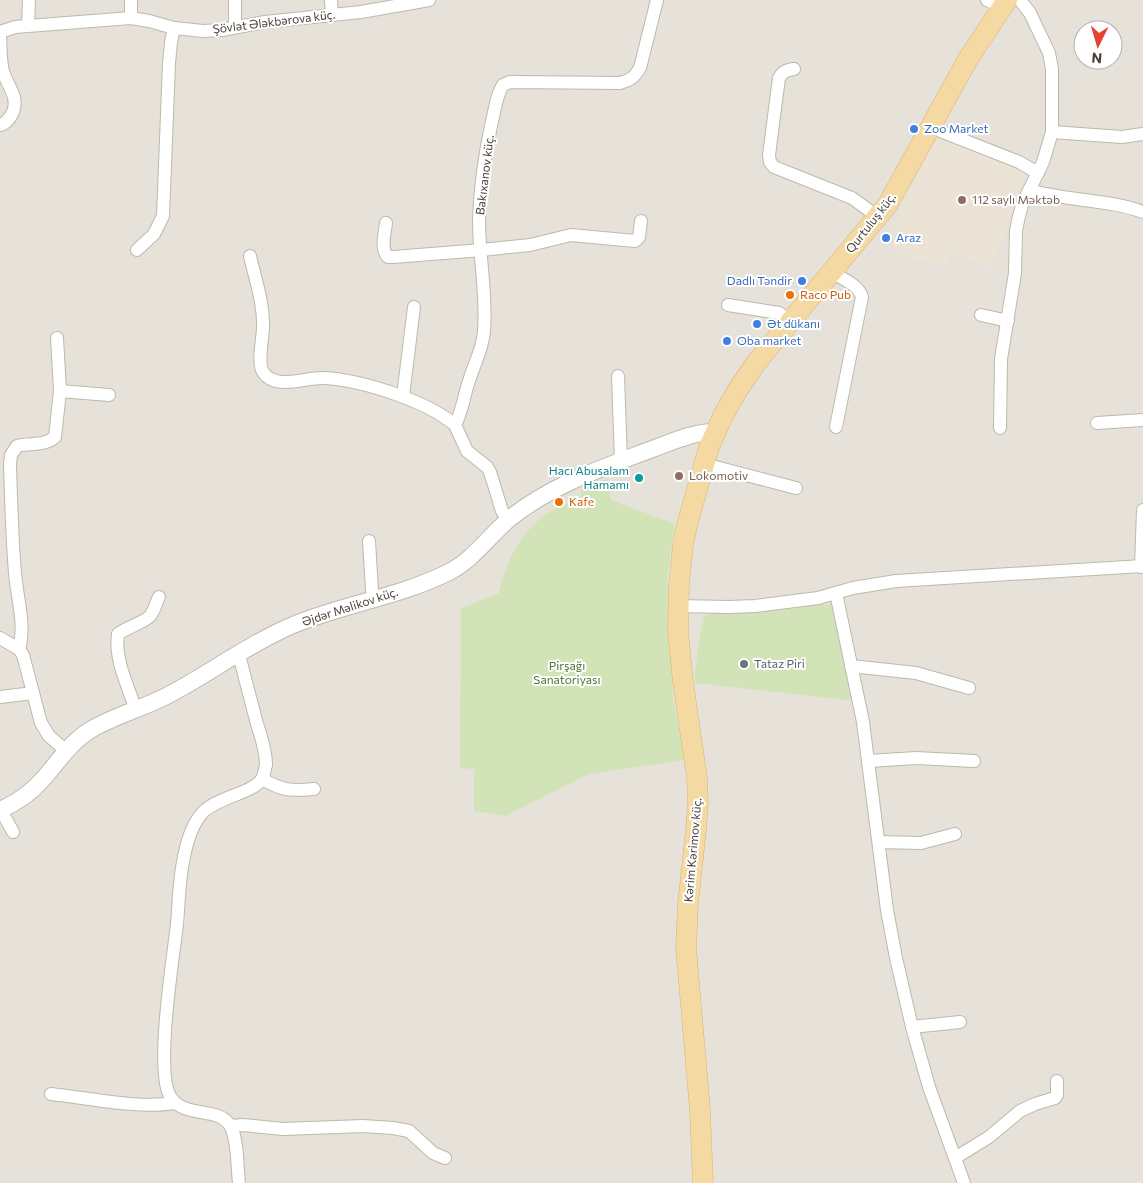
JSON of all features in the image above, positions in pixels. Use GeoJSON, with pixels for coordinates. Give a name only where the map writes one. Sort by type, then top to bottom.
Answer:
{"type":"FeatureCollection","features":[{"type":"Feature","properties":{"kind":"main road","name":"Qurtuluş küç."},"geometry":{"type":"LineString","coordinates":[[714,432],[737,391],[756,363],[830,272],[878,217],[895,192],[998,2]]}},
{"type":"Feature","properties":{"kind":"main road","name":"Kərim Kərimov küç."},"geometry":{"type":"LineString","coordinates":[[703,1183],[698,1084],[686,948],[688,904],[698,803],[697,778],[682,682],[678,606],[683,545],[714,432]]}},
{"type":"Feature","properties":{"kind":"street"},"geometry":{"type":"LineString","coordinates":[[28,25],[29,0]]}},
{"type":"Feature","properties":{"kind":"street"},"geometry":{"type":"LineString","coordinates":[[131,0],[131,18]]}},
{"type":"Feature","properties":{"kind":"street"},"geometry":{"type":"LineString","coordinates":[[235,27],[236,0]]}},
{"type":"Feature","properties":{"kind":"street"},"geometry":{"type":"LineString","coordinates":[[330,0],[332,15]]}},
{"type":"Feature","properties":{"kind":"street","name":"Şövlət Ələkbərova küç."},"geometry":{"type":"LineString","coordinates":[[0,32],[28,25],[131,18],[174,28],[204,31],[332,15],[429,0]]}},
{"type":"Feature","properties":{"kind":"street","name":"Bakıxanov küç."},"geometry":{"type":"LineString","coordinates":[[455,425],[460,415],[469,379],[480,352],[484,332],[485,306],[479,221],[489,134],[498,94],[503,85],[510,82],[620,83],[629,80],[635,76],[640,68],[657,0]]}},
{"type":"Feature","properties":{"kind":"street"},"geometry":{"type":"LineString","coordinates":[[1000,428],[1000,359],[1015,273],[1018,224],[1022,205],[1038,173],[1052,132],[1052,69],[1049,53],[1030,13],[1020,0]]}},
{"type":"Feature","properties":{"kind":"street"},"geometry":{"type":"LineString","coordinates":[[137,250],[154,234],[163,216],[169,63],[174,28]]}},
{"type":"Feature","properties":{"kind":"street"},"geometry":{"type":"LineString","coordinates":[[0,37],[0,59],[3,73],[14,97],[15,106],[10,117],[0,125]]}},
{"type":"Feature","properties":{"kind":"street"},"geometry":{"type":"LineString","coordinates":[[794,69],[786,70],[780,78],[769,155],[770,162],[774,167],[852,198],[878,217]]}},
{"type":"Feature","properties":{"kind":"street"},"geometry":{"type":"LineString","coordinates":[[930,127],[1019,162],[1038,173]]}},
{"type":"Feature","properties":{"kind":"street"},"geometry":{"type":"LineString","coordinates":[[1052,132],[1122,137],[1143,134]]}},
{"type":"Feature","properties":{"kind":"street"},"geometry":{"type":"LineString","coordinates":[[1029,190],[1047,195],[1123,206],[1143,212]]}},
{"type":"Feature","properties":{"kind":"street"},"geometry":{"type":"LineString","coordinates":[[386,223],[383,248],[384,254],[388,257],[530,245],[571,235],[635,240],[639,236],[641,221]]}},
{"type":"Feature","properties":{"kind":"street"},"geometry":{"type":"LineString","coordinates":[[250,256],[264,326],[260,365],[262,372],[269,378],[277,381],[287,382],[307,378],[325,378],[377,388],[418,402],[449,420],[455,425],[467,451],[487,467],[490,472],[502,511],[508,520]]}},
{"type":"Feature","properties":{"kind":"street"},"geometry":{"type":"LineString","coordinates":[[830,272],[857,288],[861,292],[862,297],[836,426]]}},
{"type":"Feature","properties":{"kind":"street"},"geometry":{"type":"LineString","coordinates":[[728,305],[779,314],[791,321]]}},
{"type":"Feature","properties":{"kind":"street"},"geometry":{"type":"LineString","coordinates":[[403,396],[414,307]]}},
{"type":"Feature","properties":{"kind":"street"},"geometry":{"type":"LineString","coordinates":[[981,315],[1008,321]]}},
{"type":"Feature","properties":{"kind":"street"},"geometry":{"type":"LineString","coordinates":[[19,649],[23,636],[14,566],[11,455],[17,446],[50,442],[55,437],[60,392],[57,338]]}},
{"type":"Feature","properties":{"kind":"street"},"geometry":{"type":"LineString","coordinates":[[618,376],[621,461]]}},
{"type":"Feature","properties":{"kind":"street"},"geometry":{"type":"LineString","coordinates":[[60,392],[109,395]]}},
{"type":"Feature","properties":{"kind":"street"},"geometry":{"type":"LineString","coordinates":[[1097,423],[1143,420]]}},
{"type":"Feature","properties":{"kind":"street","name":"Əjdər Məlikov küç."},"geometry":{"type":"LineString","coordinates":[[1,810],[16,802],[41,782],[65,750],[92,729],[173,693],[293,625],[431,580],[459,566],[508,520],[550,493],[621,461],[697,433],[714,432]]}},
{"type":"Feature","properties":{"kind":"street"},"geometry":{"type":"LineString","coordinates":[[704,464],[796,488]]}},
{"type":"Feature","properties":{"kind":"street"},"geometry":{"type":"LineString","coordinates":[[678,606],[755,606],[804,601],[868,585],[896,581],[1142,566],[1142,510]]}},
{"type":"Feature","properties":{"kind":"street"},"geometry":{"type":"LineString","coordinates":[[369,541],[374,600]]}},
{"type":"Feature","properties":{"kind":"street"},"geometry":{"type":"LineString","coordinates":[[836,593],[869,761],[878,842],[894,948],[912,1027],[929,1087],[964,1183]]}},
{"type":"Feature","properties":{"kind":"street"},"geometry":{"type":"LineString","coordinates":[[136,710],[119,657],[118,634],[126,627],[148,618],[158,597]]}},
{"type":"Feature","properties":{"kind":"street"},"geometry":{"type":"LineString","coordinates":[[0,638],[19,649],[25,659],[41,723],[49,736],[65,750]]}},
{"type":"Feature","properties":{"kind":"street"},"geometry":{"type":"LineString","coordinates":[[174,1103],[165,1083],[166,1014],[184,859],[189,838],[203,812],[216,802],[255,786],[262,779],[266,764],[239,655]]}},
{"type":"Feature","properties":{"kind":"street"},"geometry":{"type":"LineString","coordinates":[[851,666],[916,673],[969,688]]}},
{"type":"Feature","properties":{"kind":"street"},"geometry":{"type":"LineString","coordinates":[[0,697],[33,693]]}},
{"type":"Feature","properties":{"kind":"street"},"geometry":{"type":"LineString","coordinates":[[869,761],[916,758],[974,761]]}},
{"type":"Feature","properties":{"kind":"street"},"geometry":{"type":"LineString","coordinates":[[262,779],[275,786],[293,791],[314,789]]}},
{"type":"Feature","properties":{"kind":"street"},"geometry":{"type":"LineString","coordinates":[[1,810],[13,832]]}},
{"type":"Feature","properties":{"kind":"street"},"geometry":{"type":"LineString","coordinates":[[878,842],[921,842],[955,834]]}},
{"type":"Feature","properties":{"kind":"street"},"geometry":{"type":"LineString","coordinates":[[912,1027],[960,1022]]}},
{"type":"Feature","properties":{"kind":"street"},"geometry":{"type":"LineString","coordinates":[[955,1158],[988,1137],[1020,1111],[1055,1098],[1057,1095],[1057,1082]]}},
{"type":"Feature","properties":{"kind":"street"},"geometry":{"type":"LineString","coordinates":[[51,1094],[144,1105],[174,1103],[189,1110],[213,1114],[224,1119],[231,1126],[234,1136],[239,1183]]}},
{"type":"Feature","properties":{"kind":"street"},"geometry":{"type":"LineString","coordinates":[[231,1126],[250,1125],[283,1129],[363,1126],[393,1128],[409,1131],[433,1153],[445,1158]]}},
{"type":"Feature","properties":{"kind":"shaded area"},"geometry":{"type":"Polygon","coordinates":[[[0,0],[1143,0],[1143,1183],[0,1183],[0,0]]]}},
{"type":"Feature","properties":{"kind":"shaded area","name":"112 saylı Məktəb"},"geometry":{"type":"Polygon","coordinates":[[[938,136],[1029,174],[989,268],[952,252],[946,267],[893,252],[901,230],[894,226],[938,136]]]}},
{"type":"Feature","properties":{"kind":"green space","name":"Pirşağı Sanatoriyası"},"geometry":{"type":"Polygon","coordinates":[[[608,478],[611,500],[675,524],[667,578],[673,699],[685,760],[589,774],[505,816],[474,811],[474,769],[460,768],[461,608],[499,593],[511,557],[532,526],[556,508],[581,498],[581,490],[608,478]]]}},
{"type":"Feature","properties":{"kind":"green space"},"geometry":{"type":"Polygon","coordinates":[[[831,604],[855,701],[694,683],[704,616],[712,613],[831,604]]]}},
{"type":"Feature","properties":{"kind":"place","name":"Zoo Market"},"geometry":{"type":"Point","coordinates":[914,129]}},
{"type":"Feature","properties":{"kind":"place","name":"112 saylı Məktəb"},"geometry":{"type":"Point","coordinates":[962,200]}},
{"type":"Feature","properties":{"kind":"place","name":"Araz"},"geometry":{"type":"Point","coordinates":[886,238]}},
{"type":"Feature","properties":{"kind":"place","name":"Dadlı Təndir"},"geometry":{"type":"Point","coordinates":[802,281]}},
{"type":"Feature","properties":{"kind":"place","name":"Raco Pub"},"geometry":{"type":"Point","coordinates":[790,295]}},
{"type":"Feature","properties":{"kind":"place","name":"Ət dükanı"},"geometry":{"type":"Point","coordinates":[757,324]}},
{"type":"Feature","properties":{"kind":"place","name":"Oba market"},"geometry":{"type":"Point","coordinates":[727,341]}},
{"type":"Feature","properties":{"kind":"place","name":"Lokomotiv"},"geometry":{"type":"Point","coordinates":[679,476]}},
{"type":"Feature","properties":{"kind":"place","name":"Hacı Abusalam Hamamı"},"geometry":{"type":"Point","coordinates":[639,478]}},
{"type":"Feature","properties":{"kind":"place","name":"Kafe"},"geometry":{"type":"Point","coordinates":[559,502]}},
{"type":"Feature","properties":{"kind":"place","name":"Tataz Piri"},"geometry":{"type":"Point","coordinates":[744,664]}}]}
